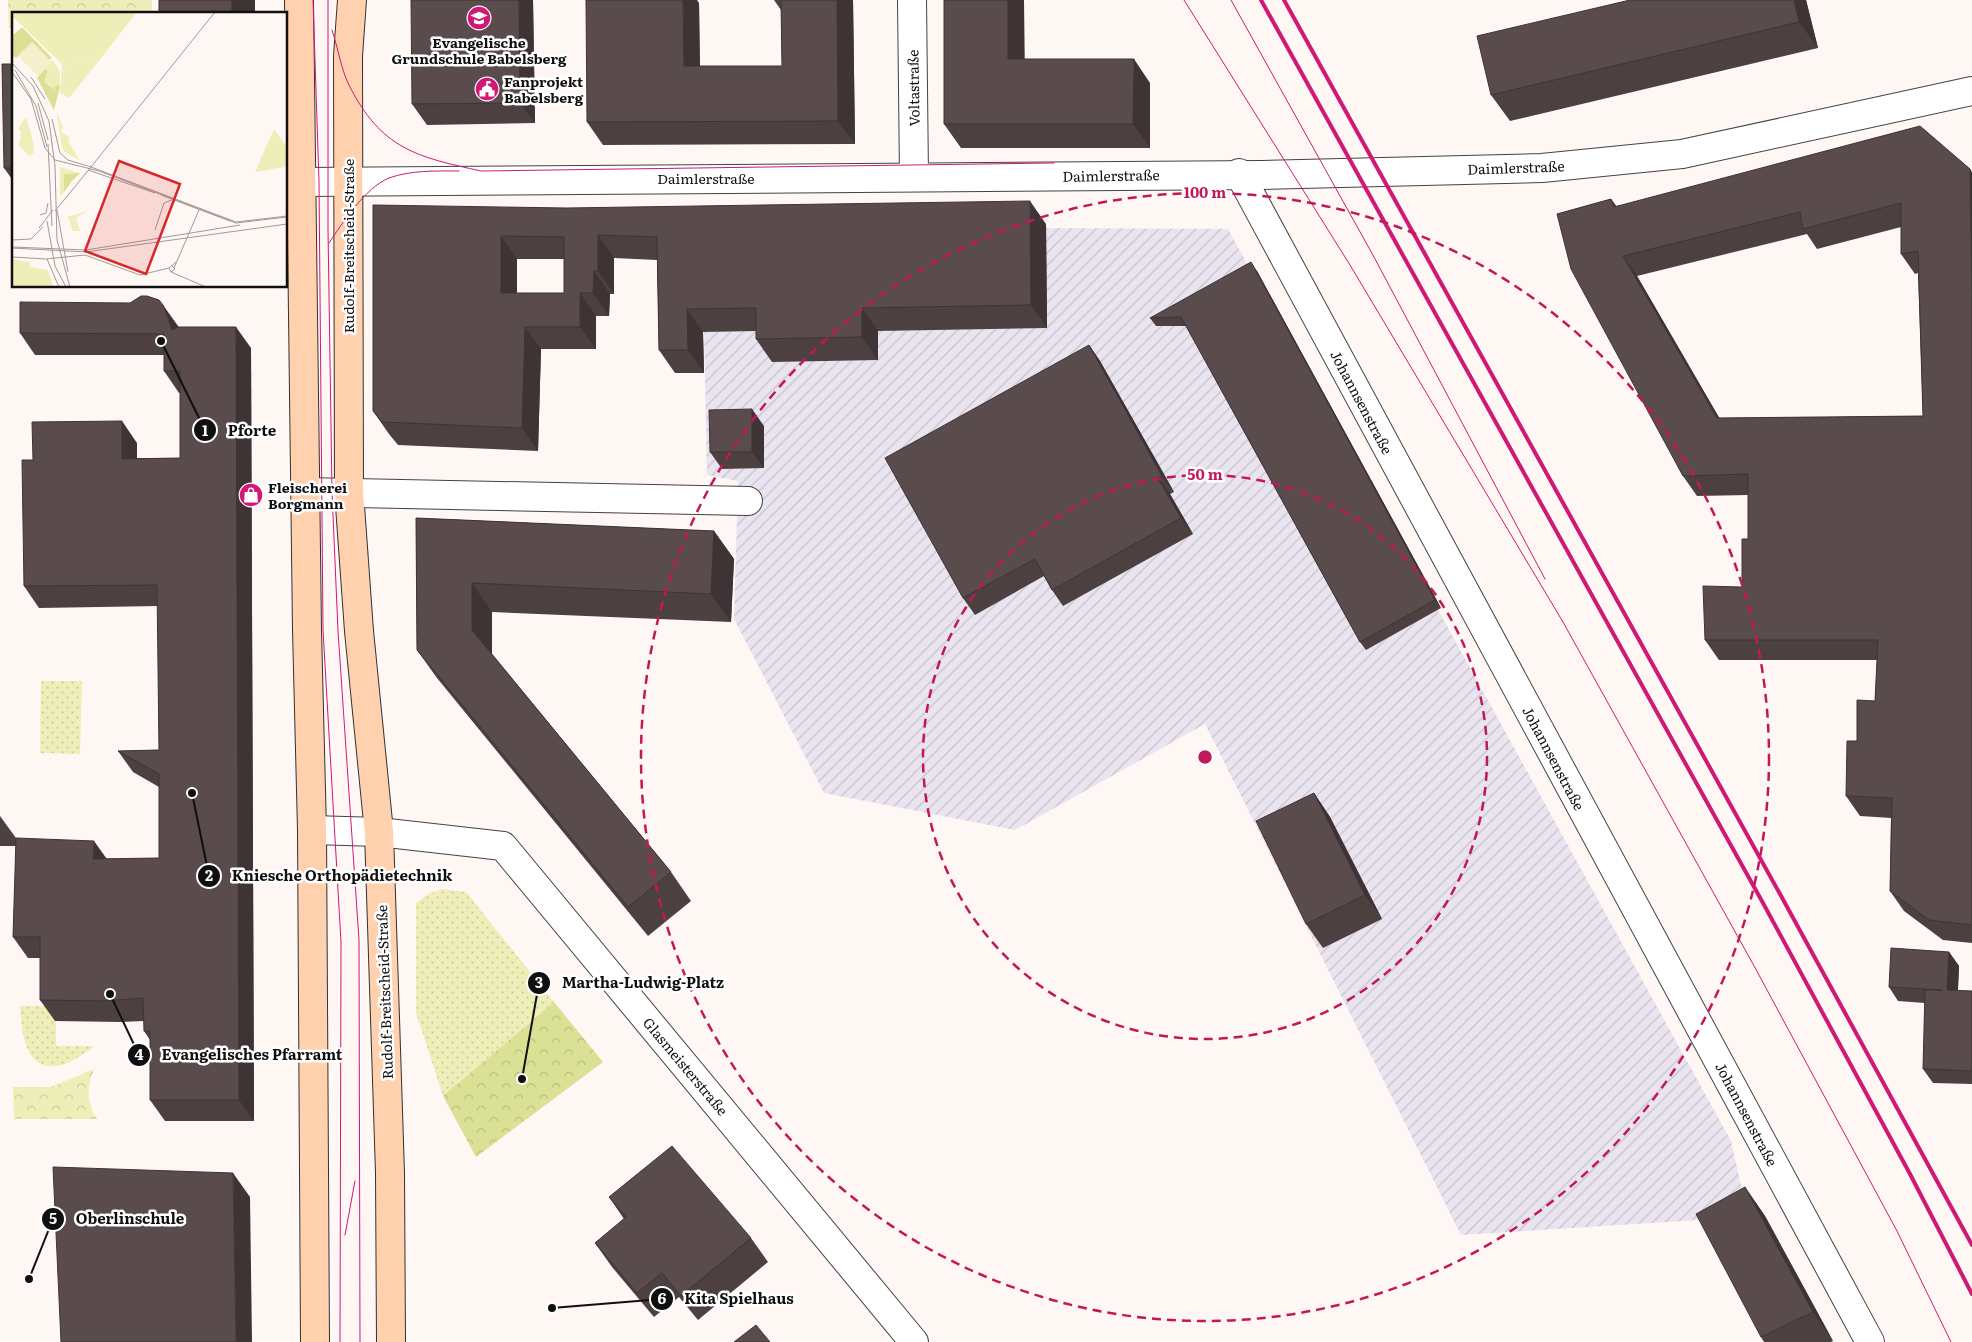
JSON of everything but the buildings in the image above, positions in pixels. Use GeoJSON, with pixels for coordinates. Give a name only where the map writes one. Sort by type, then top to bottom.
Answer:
{"type":"FeatureCollection","features":[{"type":"Feature","properties":{"kind":"street"},"geometry":{"type":"LineString","coordinates":[[299,0],[303,182],[305,492],[312,830],[315,1342]]}},
{"type":"Feature","properties":{"kind":"street","name":"Rudolf-Breitscheid-Straße"},"geometry":{"type":"LineString","coordinates":[[352,0],[348,56],[349,492],[359,631],[378,832],[390,1173],[391,1342]]}},
{"type":"Feature","properties":{"kind":"street","name":"Voltastraße"},"geometry":{"type":"LineString","coordinates":[[912,0],[914,176]]}},
{"type":"Feature","properties":{"kind":"street","name":"Daimlerstraße"},"geometry":{"type":"LineString","coordinates":[[303,182],[1239,173],[1262,175],[1542,168],[1682,154],[1972,91]]}},
{"type":"Feature","properties":{"kind":"street","name":"Johannsenstraße"},"geometry":{"type":"LineString","coordinates":[[1239,173],[1870,1342]]}},
{"type":"Feature","properties":{"kind":"street"},"geometry":{"type":"LineString","coordinates":[[305,492],[748,501]]}},
{"type":"Feature","properties":{"kind":"street","name":"Glasmeisterstraße"},"geometry":{"type":"LineString","coordinates":[[312,830],[378,832],[503,846],[914,1342]]}},
{"type":"Feature","properties":{"kind":"shaded area"},"geometry":{"type":"Polygon","coordinates":[[[702,229],[1228,229],[1731,1141],[1744,1199],[1698,1220],[1461,1235],[1205,724],[1015,830],[824,793],[734,619],[738,481],[707,475],[702,229]]]}},
{"type":"Feature","properties":{"kind":"green space"},"geometry":{"type":"Polygon","coordinates":[[[8,0],[152,0],[152,12],[12,12],[12,28],[9,28],[8,0]]]}},
{"type":"Feature","properties":{"kind":"green space"},"geometry":{"type":"Polygon","coordinates":[[[41,681],[82,681],[80,754],[40,753],[41,681]]]}},
{"type":"Feature","properties":{"kind":"green space"},"geometry":{"type":"Polygon","coordinates":[[[443,889],[466,892],[554,1002],[443,1096],[416,1013],[416,903],[428,894],[443,889]]]}},
{"type":"Feature","properties":{"kind":"green space"},"geometry":{"type":"Polygon","coordinates":[[[554,1002],[603,1062],[476,1157],[443,1096],[554,1002]]]}},
{"type":"Feature","properties":{"kind":"green space"},"geometry":{"type":"Polygon","coordinates":[[[20,1006],[56,1006],[56,1046],[95,1046],[68,1063],[54,1066],[43,1065],[35,1060],[25,1042],[20,1006]]]}},
{"type":"Feature","properties":{"kind":"green space"},"geometry":{"type":"Polygon","coordinates":[[[94,1069],[90,1083],[89,1100],[97,1119],[14,1119],[13,1087],[51,1087],[94,1069]]]}},
{"type":"Feature","properties":{"kind":"tram line"},"geometry":{"type":"LineString","coordinates":[[313,0],[319,181],[323,630],[341,942],[340,1342]]}},
{"type":"Feature","properties":{"kind":"tram line"},"geometry":{"type":"LineString","coordinates":[[328,0],[328,229],[332,492],[338,631],[359,940],[360,1342]]}},
{"type":"Feature","properties":{"kind":"tram line"},"geometry":{"type":"LineString","coordinates":[[1184,0],[1350,265],[1563,622],[1753,964],[1897,1231],[1951,1342]]}},
{"type":"Feature","properties":{"kind":"tram line"},"geometry":{"type":"LineString","coordinates":[[1231,0],[1374,257],[1545,579]]}},
{"type":"Feature","properties":{"kind":"tram line"},"geometry":{"type":"LineString","coordinates":[[332,30],[349,85],[361,106],[388,137],[420,155],[481,171],[1054,163]]}},
{"type":"Feature","properties":{"kind":"tram line"},"geometry":{"type":"LineString","coordinates":[[329,243],[363,197],[371,189],[389,178],[397,175],[424,172],[459,171]]}},
{"type":"Feature","properties":{"kind":"tram line"},"geometry":{"type":"LineString","coordinates":[[345,1235],[355,1181]]}},
{"type":"Feature","properties":{"kind":"railway"},"geometry":{"type":"LineString","coordinates":[[1261,0],[1763,903],[1910,1174],[1972,1294]]}},
{"type":"Feature","properties":{"kind":"railway"},"geometry":{"type":"LineString","coordinates":[[1284,0],[1780,894],[1972,1245]]}},
{"type":"Feature","properties":{"kind":"place","name":"Evangelische Grundschule Babelsberg"},"geometry":{"type":"Point","coordinates":[479,18]}},
{"type":"Feature","properties":{"kind":"place","name":"Fanprojekt Babelsberg"},"geometry":{"type":"Point","coordinates":[487,89]}},
{"type":"Feature","properties":{"kind":"place","name":"Pforte"},"geometry":{"type":"Point","coordinates":[161,341]}},
{"type":"Feature","properties":{"kind":"place","name":"Fleischerei Borgmann"},"geometry":{"type":"Point","coordinates":[251,495]}},
{"type":"Feature","properties":{"kind":"place","name":"Kniesche Orthopädietechnik"},"geometry":{"type":"Point","coordinates":[192,793]}},
{"type":"Feature","properties":{"kind":"place","name":"Evangelisches Pfarramt"},"geometry":{"type":"Point","coordinates":[110,994]}},
{"type":"Feature","properties":{"kind":"place","name":"Martha-Ludwig-Platz"},"geometry":{"type":"Point","coordinates":[522,1079]}},
{"type":"Feature","properties":{"kind":"place","name":"Oberlinschule"},"geometry":{"type":"Point","coordinates":[29,1279]}},
{"type":"Feature","properties":{"kind":"place","name":"Kita Spielhaus"},"geometry":{"type":"Point","coordinates":[552,1308]}}]}
